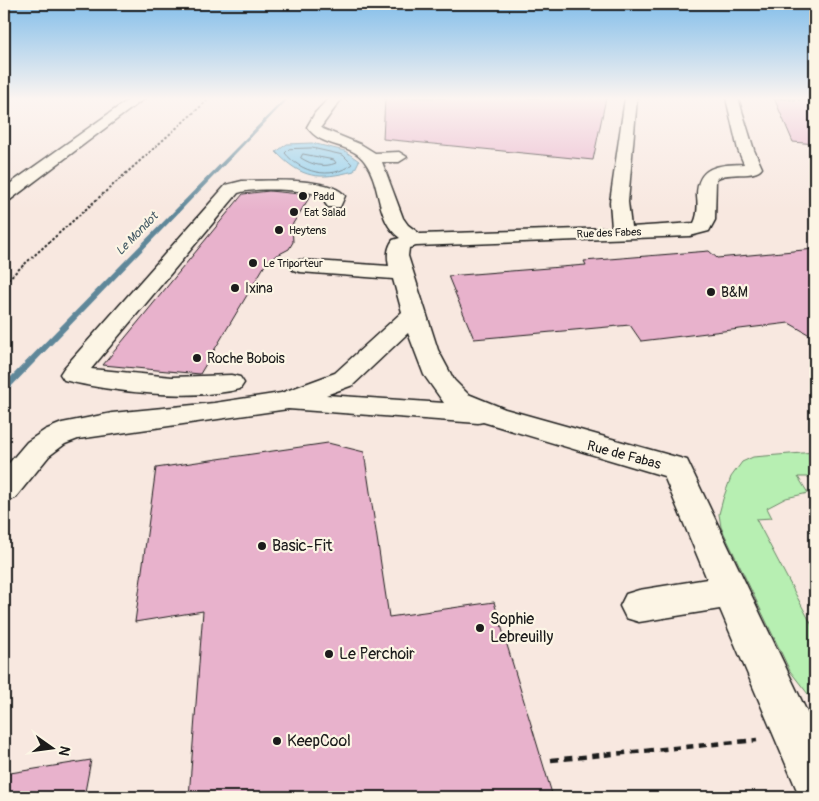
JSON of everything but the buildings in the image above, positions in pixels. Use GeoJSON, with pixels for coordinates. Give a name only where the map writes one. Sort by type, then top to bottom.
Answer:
{"type":"FeatureCollection","features":[{"type":"Feature","properties":{"kind":"street"},"geometry":{"type":"LineString","coordinates":[[4,196],[88,135]]}},
{"type":"Feature","properties":{"kind":"street"},"geometry":{"type":"LineString","coordinates":[[323,135],[359,149],[371,158],[398,226],[416,240]]}},
{"type":"Feature","properties":{"kind":"street"},"geometry":{"type":"LineString","coordinates":[[622,233],[619,202],[627,135]]}},
{"type":"Feature","properties":{"kind":"street","name":"Rue des Fabes"},"geometry":{"type":"LineString","coordinates":[[416,240],[690,230],[702,227],[708,219],[709,203],[705,185],[706,179],[720,171],[754,168],[742,135]]}},
{"type":"Feature","properties":{"kind":"street"},"geometry":{"type":"LineString","coordinates":[[371,158],[399,157]]}},
{"type":"Feature","properties":{"kind":"street"},"geometry":{"type":"LineString","coordinates":[[231,383],[189,386],[131,382],[73,374],[232,189],[242,186],[256,186],[320,190],[334,194],[336,196],[334,203]]}},
{"type":"Feature","properties":{"kind":"street","name":"Rue de Fabas"},"geometry":{"type":"LineString","coordinates":[[416,240],[408,240],[397,249],[396,258],[403,273],[414,314],[440,381],[454,397],[494,416],[607,451],[676,468],[815,779]]}},
{"type":"Feature","properties":{"kind":"street"},"geometry":{"type":"LineString","coordinates":[[300,266],[403,273]]}},
{"type":"Feature","properties":{"kind":"street"},"geometry":{"type":"LineString","coordinates":[[285,401],[344,379],[414,314]]}},
{"type":"Feature","properties":{"kind":"street"},"geometry":{"type":"LineString","coordinates":[[4,490],[38,449],[54,437],[72,430],[285,401],[494,416]]}},
{"type":"Feature","properties":{"kind":"street"},"geometry":{"type":"LineString","coordinates":[[639,606],[731,591]]}},
{"type":"Feature","properties":{"kind":"path"},"geometry":{"type":"LineString","coordinates":[[4,282],[168,135]]}},
{"type":"Feature","properties":{"kind":"path"},"geometry":{"type":"LineString","coordinates":[[551,760],[607,753],[763,740]]}},
{"type":"Feature","properties":{"kind":"green space"},"geometry":{"type":"Polygon","coordinates":[[[815,452],[815,477],[798,477],[808,493],[786,498],[767,508],[772,518],[756,519],[815,631],[815,703],[790,671],[721,527],[719,514],[731,477],[742,462],[753,457],[815,452]]]}},
{"type":"Feature","properties":{"kind":"water"},"geometry":{"type":"Polygon","coordinates":[[[312,143],[345,151],[359,161],[354,171],[331,176],[312,175],[294,168],[276,152],[287,144],[312,143]]]}},
{"type":"Feature","properties":{"kind":"waterway","name":"Le Mondot"},"geometry":{"type":"LineString","coordinates":[[4,389],[251,135]]}},
{"type":"Feature","properties":{"kind":"place","name":"Padd"},"geometry":{"type":"Point","coordinates":[303,196]}},
{"type":"Feature","properties":{"kind":"place","name":"Eat Salad"},"geometry":{"type":"Point","coordinates":[294,212]}},
{"type":"Feature","properties":{"kind":"place","name":"Heytens"},"geometry":{"type":"Point","coordinates":[279,230]}},
{"type":"Feature","properties":{"kind":"place","name":"Le Triporteur"},"geometry":{"type":"Point","coordinates":[253,263]}},
{"type":"Feature","properties":{"kind":"place","name":"Ixina"},"geometry":{"type":"Point","coordinates":[235,288]}},
{"type":"Feature","properties":{"kind":"place","name":"B&M"},"geometry":{"type":"Point","coordinates":[711,292]}},
{"type":"Feature","properties":{"kind":"place","name":"Roche Bobois"},"geometry":{"type":"Point","coordinates":[197,358]}},
{"type":"Feature","properties":{"kind":"place","name":"Basic-Fit"},"geometry":{"type":"Point","coordinates":[262,546]}},
{"type":"Feature","properties":{"kind":"place","name":"Sophie Lebreuilly"},"geometry":{"type":"Point","coordinates":[480,628]}},
{"type":"Feature","properties":{"kind":"place","name":"Le Perchoir"},"geometry":{"type":"Point","coordinates":[329,654]}},
{"type":"Feature","properties":{"kind":"place","name":"KeepCool"},"geometry":{"type":"Point","coordinates":[277,741]}}]}
